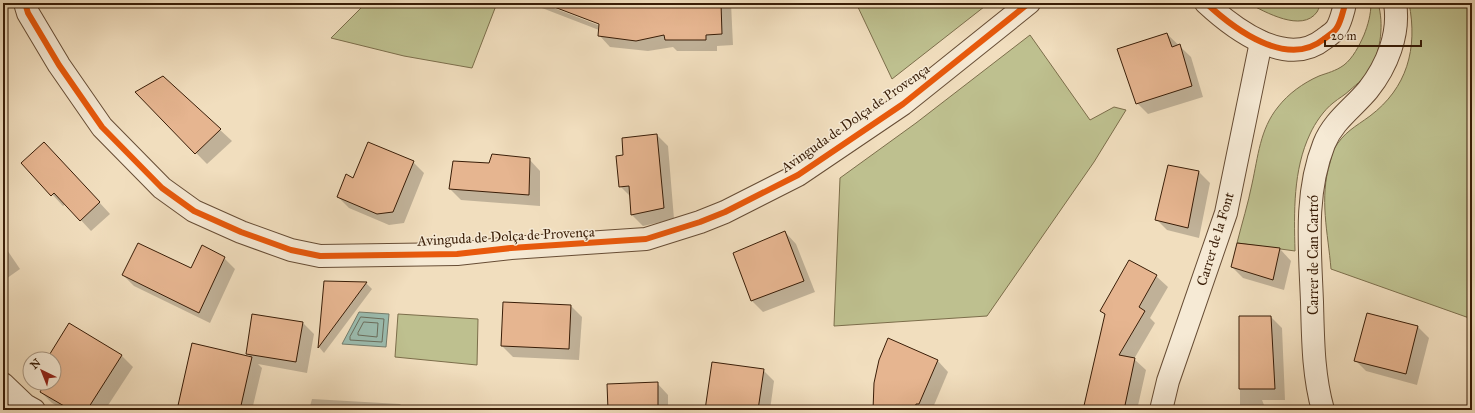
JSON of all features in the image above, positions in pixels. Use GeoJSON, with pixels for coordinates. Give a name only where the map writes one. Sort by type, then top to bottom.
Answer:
{"type":"FeatureCollection","features":[{"type":"Feature","properties":{"kind":"street","name":"Avinguda de Dolça de Provença"},"geometry":{"type":"LineString","coordinates":[[24,3],[28,13],[59,65],[102,127],[162,188],[194,211],[241,232],[291,250],[320,256],[457,254],[511,248],[638,239],[700,222],[725,212],[798,176],[902,104],[1029,3]]}},
{"type":"Feature","properties":{"kind":"street"},"geometry":{"type":"LineString","coordinates":[[1206,3],[1237,28],[1261,42],[1279,48],[1295,50],[1316,45],[1336,29],[1345,3]]}},
{"type":"Feature","properties":{"kind":"street","name":"Carrer de Can Cartró"},"geometry":{"type":"LineString","coordinates":[[1323,410],[1317,382],[1310,262],[1310,210],[1315,170],[1325,142],[1332,129],[1342,116],[1368,90],[1385,64],[1393,40],[1396,24],[1395,3]]}},
{"type":"Feature","properties":{"kind":"street","name":"Carrer de la Font"},"geometry":{"type":"LineString","coordinates":[[1162,410],[1168,381],[1226,213],[1261,42]]}},
{"type":"Feature","properties":{"kind":"street"},"geometry":{"type":"LineString","coordinates":[[3,384],[25,405],[34,410]]}},
{"type":"Feature","properties":{"kind":"green space"},"geometry":{"type":"Polygon","coordinates":[[[366,3],[497,3],[472,68],[404,56],[331,38],[366,3]]]}},
{"type":"Feature","properties":{"kind":"green space"},"geometry":{"type":"Polygon","coordinates":[[[856,3],[989,3],[892,79],[856,3]]]}},
{"type":"Feature","properties":{"kind":"green space"},"geometry":{"type":"Polygon","coordinates":[[[1248,3],[1321,3],[1317,12],[1310,18],[1302,21],[1293,21],[1273,15],[1248,3]]]}},
{"type":"Feature","properties":{"kind":"green space"},"geometry":{"type":"Polygon","coordinates":[[[1371,3],[1378,3],[1381,19],[1379,45],[1374,61],[1364,77],[1323,113],[1312,130],[1304,148],[1300,162],[1296,191],[1295,251],[1237,243],[1249,199],[1260,144],[1272,116],[1282,102],[1296,89],[1319,76],[1338,69],[1350,59],[1362,39],[1368,23],[1371,3]]]}},
{"type":"Feature","properties":{"kind":"green space"},"geometry":{"type":"Polygon","coordinates":[[[1409,3],[1472,3],[1472,319],[1331,269],[1325,216],[1325,189],[1332,154],[1338,143],[1350,130],[1383,105],[1401,80],[1407,66],[1412,36],[1409,3]]]}},
{"type":"Feature","properties":{"kind":"green space"},"geometry":{"type":"Polygon","coordinates":[[[1030,35],[1090,120],[1114,107],[1126,110],[1094,162],[987,316],[834,326],[840,178],[916,123],[1030,35]]]}},
{"type":"Feature","properties":{"kind":"green space"},"geometry":{"type":"Polygon","coordinates":[[[398,314],[478,319],[477,365],[395,357],[398,314]]]}},
{"type":"Feature","properties":{"kind":"water"},"geometry":{"type":"Polygon","coordinates":[[[359,312],[389,314],[386,347],[342,344],[359,312]]]}},
{"type":"Feature","properties":{"kind":"building"},"geometry":{"type":"Polygon","coordinates":[[[550,3],[721,3],[722,34],[706,35],[706,40],[665,40],[664,35],[636,41],[598,36],[599,24],[549,5],[550,3]]]}},
{"type":"Feature","properties":{"kind":"building"},"geometry":{"type":"Polygon","coordinates":[[[1167,33],[1172,47],[1180,44],[1192,86],[1136,104],[1117,49],[1167,33]]]}},
{"type":"Feature","properties":{"kind":"building"},"geometry":{"type":"Polygon","coordinates":[[[163,76],[221,129],[195,154],[135,92],[163,76]]]}},
{"type":"Feature","properties":{"kind":"building"},"geometry":{"type":"Polygon","coordinates":[[[657,134],[664,208],[631,215],[629,186],[619,187],[616,156],[623,155],[622,138],[657,134]]]}},
{"type":"Feature","properties":{"kind":"building"},"geometry":{"type":"Polygon","coordinates":[[[44,142],[100,202],[80,221],[54,193],[51,196],[21,163],[44,142]]]}},
{"type":"Feature","properties":{"kind":"building"},"geometry":{"type":"Polygon","coordinates":[[[368,142],[414,161],[393,212],[377,214],[337,197],[346,174],[353,178],[368,142]]]}},
{"type":"Feature","properties":{"kind":"building"},"geometry":{"type":"Polygon","coordinates":[[[492,154],[530,158],[529,195],[449,189],[453,161],[489,163],[492,154]]]}},
{"type":"Feature","properties":{"kind":"building"},"geometry":{"type":"Polygon","coordinates":[[[1168,165],[1199,171],[1188,228],[1155,220],[1168,165]]]}},
{"type":"Feature","properties":{"kind":"building"},"geometry":{"type":"Polygon","coordinates":[[[785,231],[804,281],[751,301],[733,253],[785,231]]]}},
{"type":"Feature","properties":{"kind":"building"},"geometry":{"type":"Polygon","coordinates":[[[138,243],[191,268],[202,245],[225,257],[199,313],[122,275],[138,243]]]}},
{"type":"Feature","properties":{"kind":"building"},"geometry":{"type":"Polygon","coordinates":[[[1237,243],[1280,248],[1273,280],[1231,267],[1237,243]]]}},
{"type":"Feature","properties":{"kind":"building"},"geometry":{"type":"Polygon","coordinates":[[[1129,260],[1157,275],[1139,307],[1145,311],[1119,355],[1135,358],[1124,410],[1083,410],[1105,314],[1100,311],[1129,260]]]}},
{"type":"Feature","properties":{"kind":"building"},"geometry":{"type":"Polygon","coordinates":[[[324,281],[367,282],[318,348],[324,281]]]}},
{"type":"Feature","properties":{"kind":"building"},"geometry":{"type":"Polygon","coordinates":[[[503,302],[571,305],[569,349],[501,346],[503,302]]]}},
{"type":"Feature","properties":{"kind":"building"},"geometry":{"type":"Polygon","coordinates":[[[1367,313],[1418,326],[1406,374],[1354,361],[1367,313]]]}},
{"type":"Feature","properties":{"kind":"building"},"geometry":{"type":"Polygon","coordinates":[[[252,314],[303,322],[296,362],[246,354],[252,314]]]}},
{"type":"Feature","properties":{"kind":"building"},"geometry":{"type":"Polygon","coordinates":[[[1239,316],[1271,316],[1275,389],[1239,389],[1239,316]]]}},
{"type":"Feature","properties":{"kind":"building"},"geometry":{"type":"Polygon","coordinates":[[[69,323],[122,355],[87,410],[71,410],[40,392],[62,391],[62,351],[52,351],[69,323]]]}},
{"type":"Feature","properties":{"kind":"building"},"geometry":{"type":"Polygon","coordinates":[[[888,338],[938,360],[919,404],[916,404],[914,410],[873,410],[874,383],[879,360],[888,338]]]}},
{"type":"Feature","properties":{"kind":"building"},"geometry":{"type":"Polygon","coordinates":[[[192,343],[252,357],[240,410],[177,410],[192,343]]]}},
{"type":"Feature","properties":{"kind":"building"},"geometry":{"type":"Polygon","coordinates":[[[712,362],[764,369],[758,410],[705,410],[712,362]]]}},
{"type":"Feature","properties":{"kind":"building"},"geometry":{"type":"Polygon","coordinates":[[[658,382],[658,410],[608,410],[607,384],[658,382]]]}},
{"type":"Feature","properties":{"kind":"cycle path"},"geometry":{"type":"LineString","coordinates":[[25,3],[28,13],[59,65],[102,127],[162,188],[194,211],[241,232],[291,250],[320,256],[457,254],[511,248],[646,239],[700,222],[725,212],[798,175],[903,104],[1029,3]]}},
{"type":"Feature","properties":{"kind":"cycle path"},"geometry":{"type":"LineString","coordinates":[[1206,3],[1231,24],[1246,34],[1278,48],[1294,50],[1309,47],[1333,32],[1339,24],[1345,3]]}}]}
